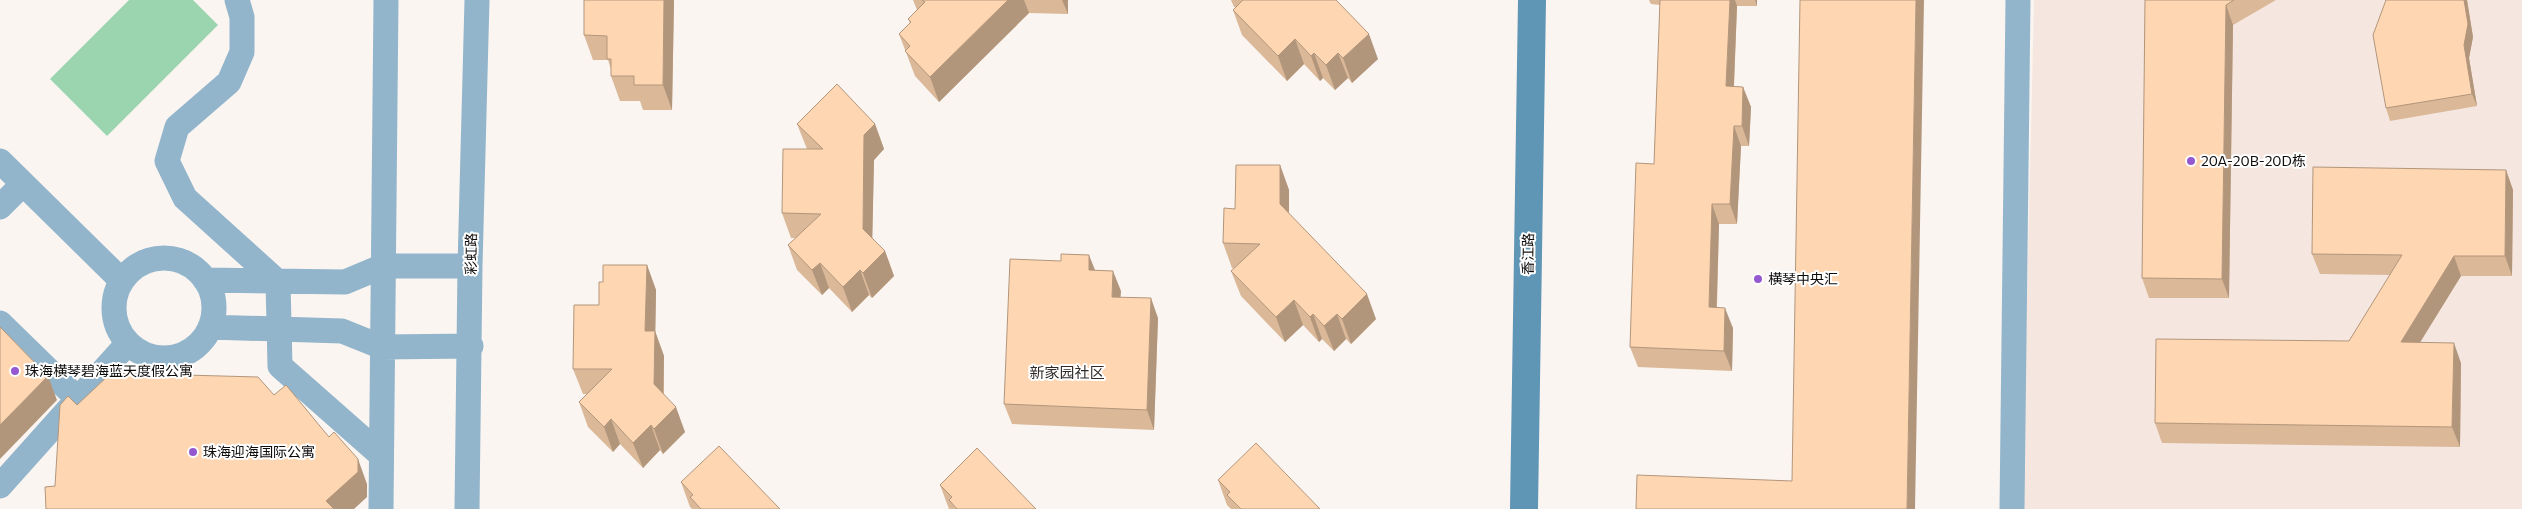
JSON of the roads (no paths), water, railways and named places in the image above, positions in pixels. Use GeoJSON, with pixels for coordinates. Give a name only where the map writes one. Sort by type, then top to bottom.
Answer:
{"type":"FeatureCollection","features":[{"type":"Feature","properties":{"kind":"main road","name":"香江路"},"geometry":{"type":"LineString","coordinates":[[1524,509],[1532,0]]}},
{"type":"Feature","properties":{"kind":"street"},"geometry":{"type":"LineString","coordinates":[[238,0],[242,17],[242,52],[229,82],[177,128],[167,161],[185,198],[278,282],[280,366],[381,455]]}},
{"type":"Feature","properties":{"kind":"street"},"geometry":{"type":"LineString","coordinates":[[381,509],[386,0]]}},
{"type":"Feature","properties":{"kind":"street","name":"彩虹路"},"geometry":{"type":"LineString","coordinates":[[467,509],[470,266],[477,0]]}},
{"type":"Feature","properties":{"kind":"street"},"geometry":{"type":"LineString","coordinates":[[2012,509],[2018,0]]}},
{"type":"Feature","properties":{"kind":"street"},"geometry":{"type":"LineString","coordinates":[[0,162],[122,281]]}},
{"type":"Feature","properties":{"kind":"street"},"geometry":{"type":"LineString","coordinates":[[0,207],[22,184]]}},
{"type":"Feature","properties":{"kind":"street"},"geometry":{"type":"LineString","coordinates":[[164,258],[180,260],[194,268],[205,280],[212,295],[213,303],[210,327],[202,341],[189,352],[173,358],[157,358],[141,353],[128,343],[118,329],[114,313],[115,297],[122,281],[133,269],[148,261],[164,258]]}},
{"type":"Feature","properties":{"kind":"street"},"geometry":{"type":"LineString","coordinates":[[205,280],[345,282],[383,266],[470,266]]}},
{"type":"Feature","properties":{"kind":"street"},"geometry":{"type":"LineString","coordinates":[[0,324],[78,399]]}},
{"type":"Feature","properties":{"kind":"street"},"geometry":{"type":"LineString","coordinates":[[210,327],[342,331],[382,347],[470,346]]}},
{"type":"Feature","properties":{"kind":"street"},"geometry":{"type":"LineString","coordinates":[[0,486],[128,343]]}},
{"type":"Feature","properties":{"kind":"place","name":"20A-20B-20D栋"},"geometry":{"type":"Point","coordinates":[2191,161]}},
{"type":"Feature","properties":{"kind":"place","name":"横琴中央汇"},"geometry":{"type":"Point","coordinates":[1758,279]}},
{"type":"Feature","properties":{"kind":"place","name":"珠海横琴碧海蓝天度假公寓"},"geometry":{"type":"Point","coordinates":[15,371]}},
{"type":"Feature","properties":{"kind":"place","name":"珠海迎海国际公寓"},"geometry":{"type":"Point","coordinates":[193,452]}},
{"type":"Feature","properties":{"kind":"district","name":"新家园社区"},"geometry":{"type":"Point","coordinates":[1067,373]}}]}
